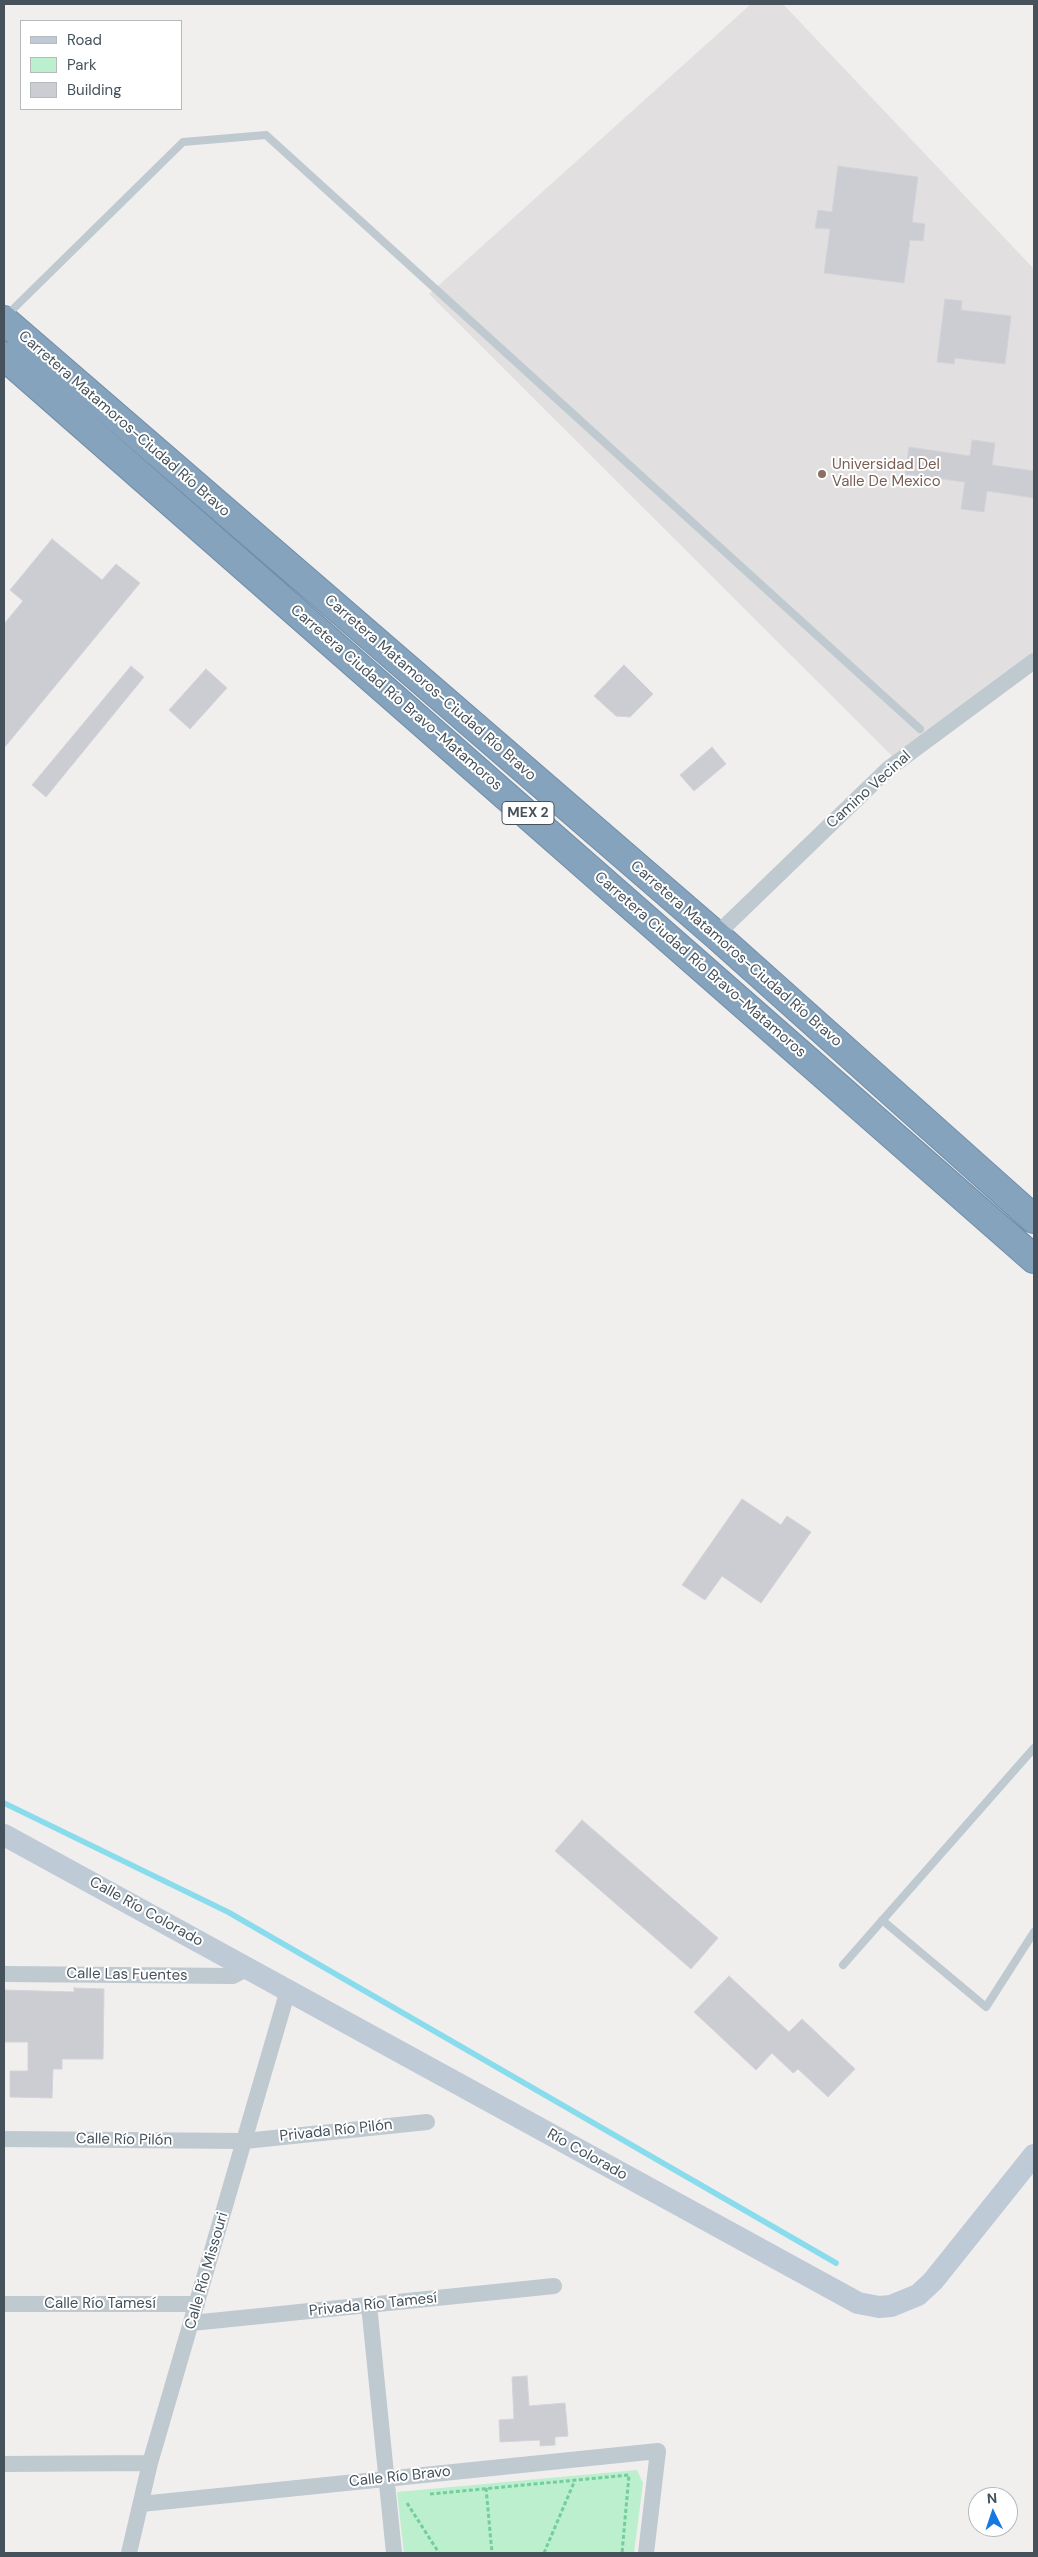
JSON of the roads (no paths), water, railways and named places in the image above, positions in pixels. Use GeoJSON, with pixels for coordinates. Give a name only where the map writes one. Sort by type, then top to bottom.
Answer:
{"type":"FeatureCollection","features":[{"type":"Feature","properties":{"kind":"highway","name":"Carretera Matamoros-Ciudad Río Bravo"},"geometry":{"type":"LineString","coordinates":[[4,319],[41,353],[716,935],[1029,1214]]}},
{"type":"Feature","properties":{"kind":"highway"},"geometry":{"type":"LineString","coordinates":[[12,363],[41,353]]}},
{"type":"Feature","properties":{"kind":"highway","name":"Carretera Ciudad Río Bravo-Matamoros"},"geometry":{"type":"LineString","coordinates":[[12,363],[468,760],[1034,1259]]}},
{"type":"Feature","properties":{"kind":"highway"},"geometry":{"type":"LineString","coordinates":[[468,760],[487,737]]}},
{"type":"Feature","properties":{"kind":"highway"},"geometry":{"type":"LineString","coordinates":[[1003,1231],[1029,1214]]}},
{"type":"Feature","properties":{"kind":"street","name":"Camino Vecinal"},"geometry":{"type":"LineString","coordinates":[[716,935],[888,769],[1034,661]]}},
{"type":"Feature","properties":{"kind":"street","name":"Calle Río Colorado"},"geometry":{"type":"LineString","coordinates":[[4,1835],[288,1990]]}},
{"type":"Feature","properties":{"kind":"street","name":"Calle Las Fuentes"},"geometry":{"type":"LineString","coordinates":[[4,1974],[233,1976],[248,1968]]}},
{"type":"Feature","properties":{"kind":"street","name":"Calle Río Missouri"},"geometry":{"type":"LineString","coordinates":[[129,2553],[150,2462],[288,1990]]}},
{"type":"Feature","properties":{"kind":"street","name":"Río Colorado"},"geometry":{"type":"LineString","coordinates":[[288,1990],[858,2303],[879,2307],[890,2306],[918,2295],[933,2280],[1034,2155]]}},
{"type":"Feature","properties":{"kind":"street","name":"Privada Río Pilón"},"geometry":{"type":"LineString","coordinates":[[245,2141],[427,2122]]}},
{"type":"Feature","properties":{"kind":"street","name":"Calle Río Pilón"},"geometry":{"type":"LineString","coordinates":[[4,2139],[245,2141]]}},
{"type":"Feature","properties":{"kind":"street","name":"Privada Río Tamesí"},"geometry":{"type":"LineString","coordinates":[[192,2323],[554,2286]]}},
{"type":"Feature","properties":{"kind":"street","name":"Calle Río Tamesí"},"geometry":{"type":"LineString","coordinates":[[4,2304],[197,2304]]}},
{"type":"Feature","properties":{"kind":"street"},"geometry":{"type":"LineString","coordinates":[[369,2305],[394,2553]]}},
{"type":"Feature","properties":{"kind":"street","name":"Calle Río Bravo"},"geometry":{"type":"LineString","coordinates":[[141,2504],[658,2451],[646,2553]]}},
{"type":"Feature","properties":{"kind":"street"},"geometry":{"type":"LineString","coordinates":[[4,2464],[150,2462]]}},
{"type":"Feature","properties":{"kind":"lane"},"geometry":{"type":"LineString","coordinates":[[4,319],[182,142],[266,135],[920,729]]}},
{"type":"Feature","properties":{"kind":"lane"},"geometry":{"type":"LineString","coordinates":[[843,1965],[1034,1748]]}},
{"type":"Feature","properties":{"kind":"lane"},"geometry":{"type":"LineString","coordinates":[[882,1920],[986,2007],[1034,1932]]}},
{"type":"Feature","properties":{"kind":"waterway"},"geometry":{"type":"LineString","coordinates":[[4,1803],[228,1912],[836,2263]]}},
{"type":"Feature","properties":{"kind":"place","name":"Universidad Del Valle De Mexico"},"geometry":{"type":"Point","coordinates":[822,474]}}]}
